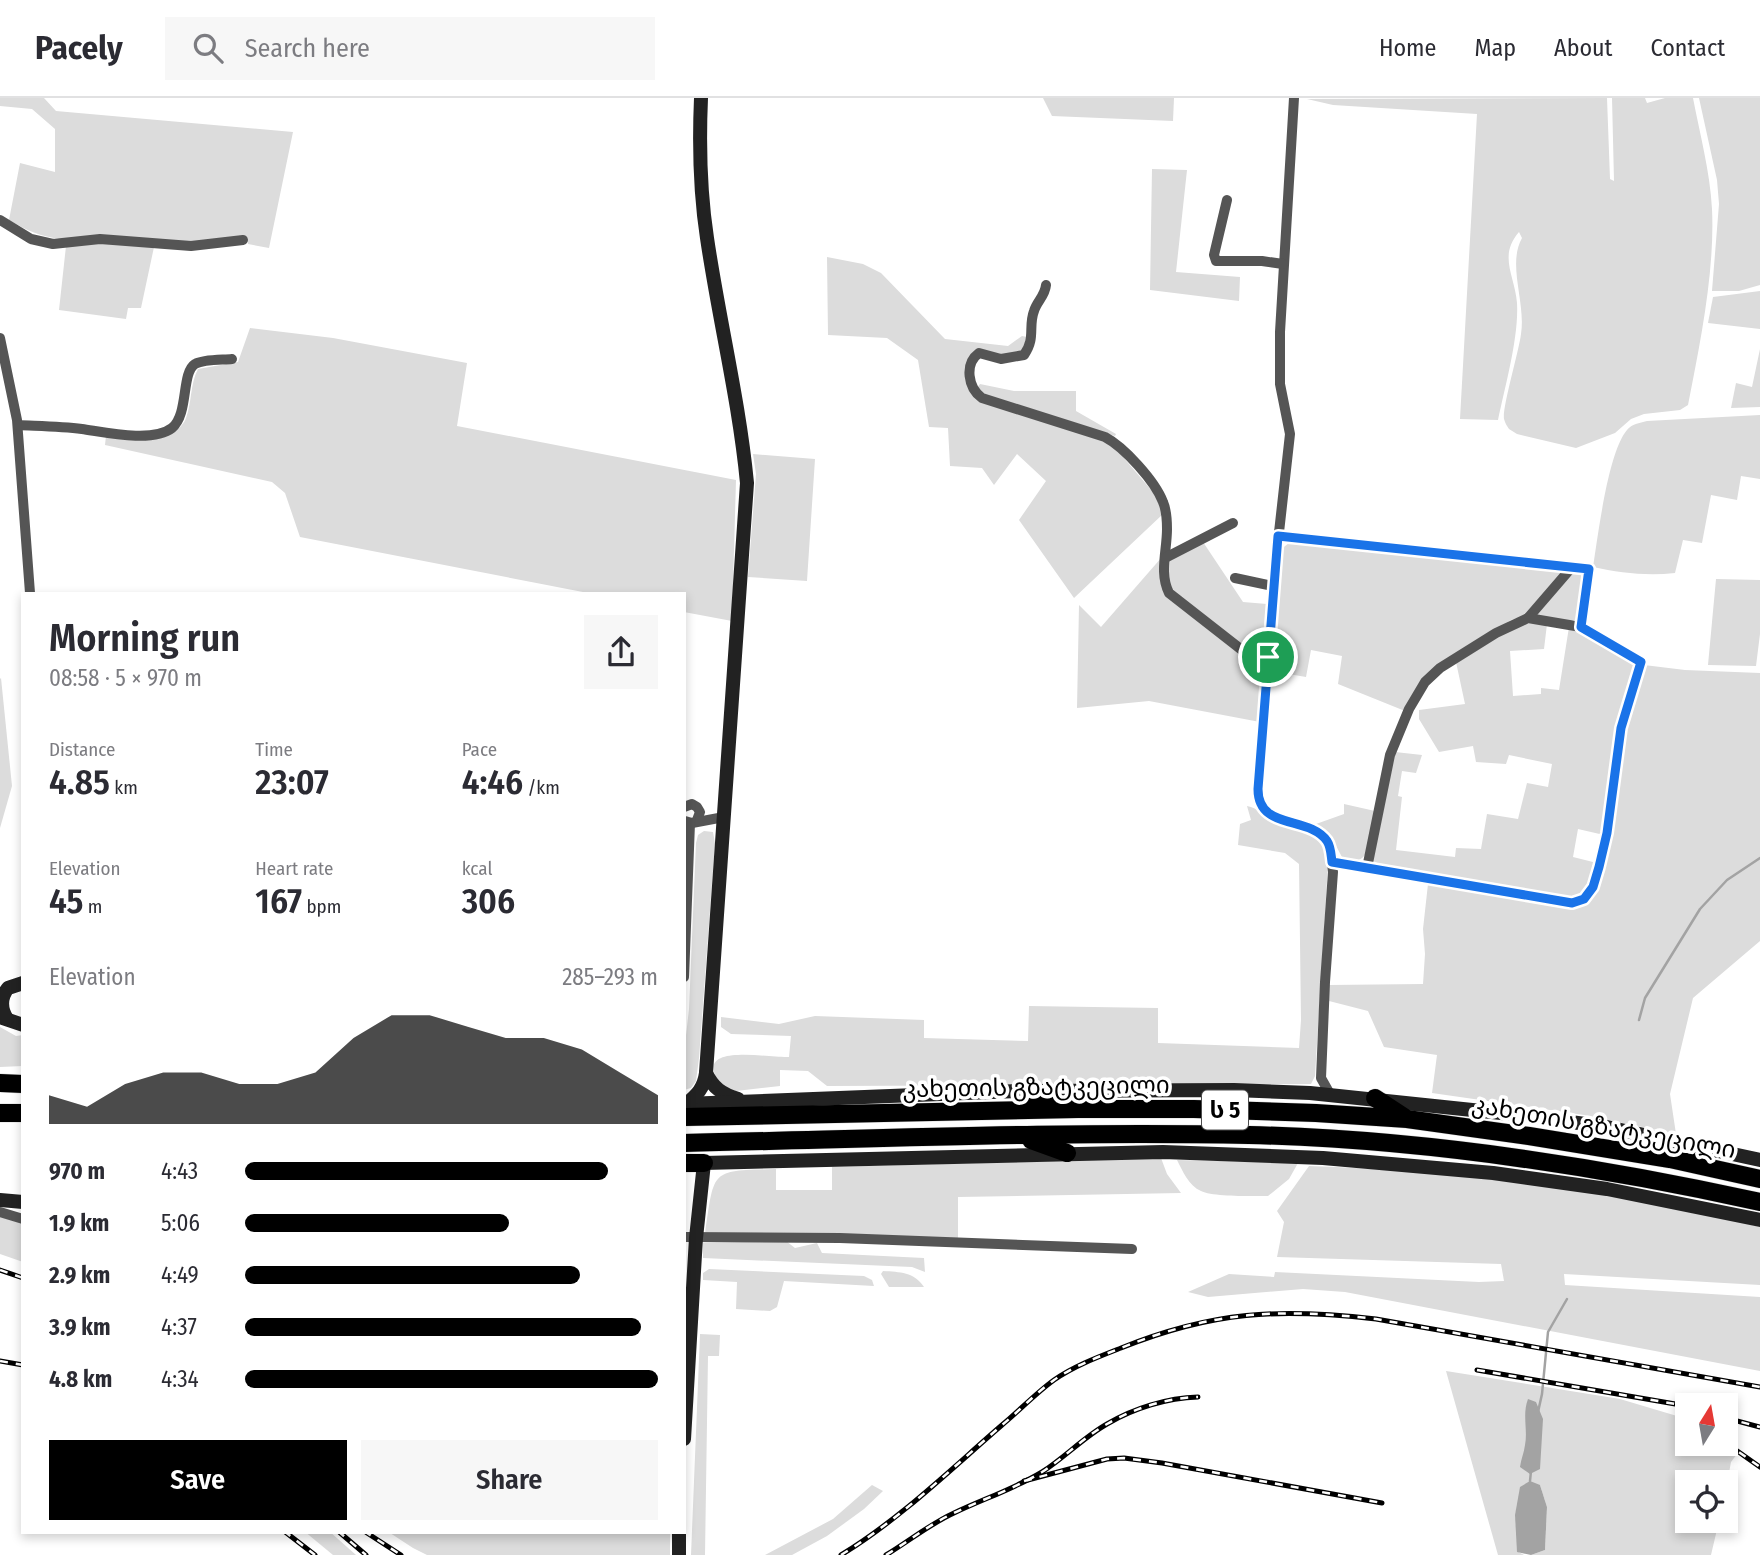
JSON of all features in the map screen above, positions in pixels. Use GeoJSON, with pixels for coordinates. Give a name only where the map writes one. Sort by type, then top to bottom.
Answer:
{"type":"FeatureCollection","features":[{"type":"Feature","properties":{"kind":"highway"},"geometry":{"type":"LineString","coordinates":[[0,1083],[21,1084]]}},
{"type":"Feature","properties":{"kind":"highway"},"geometry":{"type":"LineString","coordinates":[[1021,1090],[1078,1109]]}},
{"type":"Feature","properties":{"kind":"highway"},"geometry":{"type":"LineString","coordinates":[[1375,1098],[1406,1119]]}},
{"type":"Feature","properties":{"kind":"highway","name":"კახეთის გზატკეცილი"},"geometry":{"type":"LineString","coordinates":[[686,1108],[1239,1110],[1406,1119],[1670,1159],[1760,1179]]}},
{"type":"Feature","properties":{"kind":"highway"},"geometry":{"type":"LineString","coordinates":[[0,1113],[21,1112]]}},
{"type":"Feature","properties":{"kind":"highway","name":"კახეთის გზატკეცილი"},"geometry":{"type":"LineString","coordinates":[[686,1143],[1251,1135],[1388,1143],[1547,1161],[1668,1182],[1760,1202]]}},
{"type":"Feature","properties":{"kind":"highway"},"geometry":{"type":"LineString","coordinates":[[1021,1137],[1067,1153]]}},
{"type":"Feature","properties":{"kind":"highway"},"geometry":{"type":"LineString","coordinates":[[1670,1159],[1712,1149]]}},
{"type":"Feature","properties":{"kind":"highway"},"geometry":{"type":"LineString","coordinates":[[686,1163],[704,1163]]}},
{"type":"Feature","properties":{"kind":"street"},"geometry":{"type":"LineString","coordinates":[[686,1107],[704,1084],[706,1073],[747,482],[735,387],[706,237],[700,156],[701,98]]}},
{"type":"Feature","properties":{"kind":"street"},"geometry":{"type":"LineString","coordinates":[[1294,98],[1283,264],[1280,384],[1290,435],[1273,586],[1258,789],[1261,806],[1267,813],[1318,832],[1330,847],[1332,862],[1321,1078],[1330,1094]]}},
{"type":"Feature","properties":{"kind":"street"},"geometry":{"type":"LineString","coordinates":[[1227,200],[1214,255],[1216,261],[1283,264]]}},
{"type":"Feature","properties":{"kind":"street"},"geometry":{"type":"LineString","coordinates":[[0,220],[31,239],[53,244],[100,239],[191,246],[243,240]]}},
{"type":"Feature","properties":{"kind":"street"},"geometry":{"type":"LineString","coordinates":[[1046,285],[1045,292],[1032,313],[1032,337],[1024,355],[1001,359],[979,353],[970,364],[972,385],[976,394],[1105,436],[1115,442],[1145,475],[1163,501],[1167,520],[1163,572],[1169,593],[1247,654],[1268,657]]}},
{"type":"Feature","properties":{"kind":"street"},"geometry":{"type":"LineString","coordinates":[[0,338],[18,425],[30,592]]}},
{"type":"Feature","properties":{"kind":"street"},"geometry":{"type":"LineString","coordinates":[[18,425],[81,429],[118,436],[159,433],[172,428],[183,408],[190,368],[197,362],[232,359]]}},
{"type":"Feature","properties":{"kind":"street"},"geometry":{"type":"LineString","coordinates":[[1165,558],[1233,523]]}},
{"type":"Feature","properties":{"kind":"street"},"geometry":{"type":"LineString","coordinates":[[1278,536],[1589,569],[1581,627]]}},
{"type":"Feature","properties":{"kind":"street"},"geometry":{"type":"LineString","coordinates":[[1367,868],[1390,755],[1409,709],[1425,682],[1440,668],[1496,633],[1528,618],[1572,567]]}},
{"type":"Feature","properties":{"kind":"street"},"geometry":{"type":"LineString","coordinates":[[1235,578],[1273,586]]}},
{"type":"Feature","properties":{"kind":"street"},"geometry":{"type":"LineString","coordinates":[[1332,862],[1572,903],[1584,899],[1593,887],[1599,867],[1607,833],[1621,728],[1641,662],[1581,627],[1528,618]]}},
{"type":"Feature","properties":{"kind":"street"},"geometry":{"type":"LineString","coordinates":[[686,806],[692,804],[724,817]]}},
{"type":"Feature","properties":{"kind":"street"},"geometry":{"type":"LineString","coordinates":[[690,821],[700,815],[698,808]]}},
{"type":"Feature","properties":{"kind":"street"},"geometry":{"type":"LineString","coordinates":[[690,821],[724,817]]}},
{"type":"Feature","properties":{"kind":"street"},"geometry":{"type":"LineString","coordinates":[[686,924],[690,821]]}},
{"type":"Feature","properties":{"kind":"street"},"geometry":{"type":"LineString","coordinates":[[21,982],[3,991],[1,1007],[4,1018],[21,1025]]}},
{"type":"Feature","properties":{"kind":"street"},"geometry":{"type":"LineString","coordinates":[[706,1073],[711,1084],[720,1092],[746,1102]]}},
{"type":"Feature","properties":{"kind":"street"},"geometry":{"type":"LineString","coordinates":[[1310,1093],[1321,1078]]}},
{"type":"Feature","properties":{"kind":"street","name":"კახეთის გზატკეცილი"},"geometry":{"type":"LineString","coordinates":[[686,1108],[746,1102],[1021,1090],[1234,1090],[1310,1093],[1375,1098],[1607,1127],[1760,1160]]}},
{"type":"Feature","properties":{"kind":"street"},"geometry":{"type":"LineString","coordinates":[[686,1372],[690,1238],[704,1163],[1163,1152],[1403,1163],[1607,1189],[1760,1220]]}},
{"type":"Feature","properties":{"kind":"street"},"geometry":{"type":"LineString","coordinates":[[0,1200],[21,1202]]}},
{"type":"Feature","properties":{"kind":"street"},"geometry":{"type":"LineString","coordinates":[[0,1212],[21,1218]]}},
{"type":"Feature","properties":{"kind":"street"},"geometry":{"type":"LineString","coordinates":[[690,1238],[840,1238],[1132,1249]]}},
{"type":"Feature","properties":{"kind":"street"},"geometry":{"type":"LineString","coordinates":[[679,1534],[679,1555]]}},
{"type":"Feature","properties":{"kind":"shaded area"},"geometry":{"type":"Polygon","coordinates":[[[0,98],[44,98],[56,111],[293,132],[269,248],[248,244],[247,237],[190,242],[61,239],[40,235],[15,224],[9,220],[20,163],[55,172],[55,129],[32,109],[0,106],[0,98]]]}},
{"type":"Feature","properties":{"kind":"shaded area"},"geometry":{"type":"Polygon","coordinates":[[[1043,98],[1174,98],[1173,121],[1052,116],[1043,98]]]}},
{"type":"Feature","properties":{"kind":"shaded area"},"geometry":{"type":"Polygon","coordinates":[[[1607,98],[1610,179],[1614,181],[1612,98],[1645,98],[1647,103],[1665,98],[1693,98],[1709,181],[1712,233],[1706,307],[1688,405],[1680,410],[1644,414],[1631,419],[1615,433],[1576,448],[1517,434],[1509,429],[1504,413],[1522,322],[1516,272],[1522,238],[1519,232],[1513,241],[1509,258],[1517,303],[1516,331],[1498,420],[1460,419],[1477,114],[1333,105],[1307,99],[1607,98]]]}},
{"type":"Feature","properties":{"kind":"shaded area"},"geometry":{"type":"Polygon","coordinates":[[[1699,98],[1760,98],[1760,285],[1739,291],[1712,291],[1719,204],[1717,180],[1699,98]]]}},
{"type":"Feature","properties":{"kind":"shaded area"},"geometry":{"type":"Polygon","coordinates":[[[1152,169],[1187,170],[1176,272],[1240,277],[1239,301],[1150,290],[1152,169]]]}},
{"type":"Feature","properties":{"kind":"shaded area"},"geometry":{"type":"Polygon","coordinates":[[[98,242],[154,247],[141,308],[128,308],[126,319],[59,310],[66,246],[98,242]]]}},
{"type":"Feature","properties":{"kind":"shaded area"},"geometry":{"type":"Polygon","coordinates":[[[827,257],[863,264],[881,273],[945,339],[1008,346],[1022,336],[1027,337],[1022,351],[1015,355],[970,356],[975,396],[1112,444],[1158,498],[1163,514],[1074,598],[1019,520],[1046,481],[1017,454],[994,485],[982,468],[950,466],[948,428],[929,427],[918,360],[887,338],[828,335],[827,257]]]}},
{"type":"Feature","properties":{"kind":"shaded area"},"geometry":{"type":"Polygon","coordinates":[[[1760,291],[1760,329],[1708,323],[1713,297],[1760,291]]]}},
{"type":"Feature","properties":{"kind":"shaded area"},"geometry":{"type":"Polygon","coordinates":[[[250,328],[333,338],[467,363],[457,426],[736,480],[732,621],[686,612],[686,592],[583,592],[300,537],[285,493],[272,482],[105,445],[106,436],[139,440],[173,432],[186,418],[198,369],[238,362],[250,328]]]}},
{"type":"Feature","properties":{"kind":"shaded area"},"geometry":{"type":"Polygon","coordinates":[[[1760,349],[1760,407],[1731,408],[1736,383],[1752,387],[1760,349]]]}},
{"type":"Feature","properties":{"kind":"shaded area"},"geometry":{"type":"Polygon","coordinates":[[[980,384],[1014,391],[1076,391],[1076,411],[1116,434],[1115,436],[984,396],[976,389],[980,384]]]}},
{"type":"Feature","properties":{"kind":"shaded area"},"geometry":{"type":"Polygon","coordinates":[[[1760,415],[1760,479],[1741,476],[1737,500],[1711,495],[1702,543],[1683,540],[1675,573],[1634,573],[1593,567],[1609,475],[1620,441],[1629,428],[1647,421],[1760,415]]]}},
{"type":"Feature","properties":{"kind":"shaded area"},"geometry":{"type":"Polygon","coordinates":[[[753,454],[815,459],[807,581],[748,577],[756,474],[753,454]]]}},
{"type":"Feature","properties":{"kind":"shaded area"},"geometry":{"type":"Polygon","coordinates":[[[1203,542],[1243,602],[1267,604],[1263,650],[1249,652],[1172,591],[1167,581],[1167,560],[1203,542]]]}},
{"type":"Feature","properties":{"kind":"shaded area"},"geometry":{"type":"Polygon","coordinates":[[[1289,543],[1586,573],[1580,618],[1572,621],[1528,617],[1511,620],[1448,660],[1405,711],[1338,684],[1342,656],[1311,650],[1306,677],[1271,671],[1280,550],[1289,543]]]}},
{"type":"Feature","properties":{"kind":"shaded area"},"geometry":{"type":"Polygon","coordinates":[[[1162,557],[1164,589],[1249,659],[1264,665],[1260,722],[1149,701],[1077,708],[1079,605],[1101,627],[1162,557]]]}},
{"type":"Feature","properties":{"kind":"shaded area"},"geometry":{"type":"Polygon","coordinates":[[[1716,579],[1760,580],[1760,634],[1756,666],[1708,665],[1716,579]]]}},
{"type":"Feature","properties":{"kind":"shaded area"},"geometry":{"type":"Polygon","coordinates":[[[1547,624],[1544,649],[1510,651],[1513,696],[1541,694],[1541,688],[1559,690],[1569,627],[1583,632],[1635,662],[1604,835],[1578,829],[1573,857],[1597,863],[1588,887],[1580,895],[1568,900],[1390,869],[1373,861],[1395,752],[1422,755],[1416,773],[1402,771],[1396,850],[1455,857],[1456,848],[1481,849],[1487,814],[1518,819],[1527,783],[1548,787],[1552,764],[1509,755],[1506,764],[1476,762],[1473,746],[1439,752],[1419,719],[1419,710],[1465,704],[1456,662],[1515,626],[1547,624]]]}},
{"type":"Feature","properties":{"kind":"shaded area"},"geometry":{"type":"Polygon","coordinates":[[[1644,665],[1685,670],[1760,673],[1760,941],[1693,998],[1670,1094],[1676,1134],[1584,1115],[1432,1093],[1437,1055],[1384,1047],[1368,1011],[1329,1001],[1329,985],[1423,984],[1423,929],[1428,884],[1570,905],[1594,889],[1624,728],[1644,665]]]}},
{"type":"Feature","properties":{"kind":"shaded area"},"geometry":{"type":"Polygon","coordinates":[[[0,679],[12,786],[0,828],[0,679]]]}},
{"type":"Feature","properties":{"kind":"shaded area"},"geometry":{"type":"Polygon","coordinates":[[[1344,804],[1375,811],[1365,855],[1356,861],[1344,861],[1333,840],[1316,824],[1344,814],[1344,804]]]}},
{"type":"Feature","properties":{"kind":"shaded area"},"geometry":{"type":"Polygon","coordinates":[[[1247,806],[1271,819],[1309,833],[1322,844],[1326,853],[1328,865],[1315,1076],[1311,1084],[827,1086],[808,1071],[780,1070],[780,1086],[736,1091],[724,1089],[715,1074],[714,1064],[721,1058],[733,1055],[789,1057],[791,1036],[731,1034],[721,1027],[721,1017],[779,1024],[815,1016],[924,1020],[924,1038],[1028,1041],[1029,1006],[1158,1008],[1158,1043],[1299,1048],[1299,864],[1285,853],[1238,845],[1240,824],[1251,820],[1247,806]]]}},
{"type":"Feature","properties":{"kind":"shaded area"},"geometry":{"type":"Polygon","coordinates":[[[704,831],[713,832],[715,843],[699,1058],[696,1081],[691,1088],[686,1089],[686,1035],[698,835],[704,831]]]}},
{"type":"Feature","properties":{"kind":"shaded area"},"geometry":{"type":"Polygon","coordinates":[[[0,1027],[16,1036],[21,1035],[21,1066],[0,1067],[0,1027]]]}},
{"type":"Feature","properties":{"kind":"shaded area"},"geometry":{"type":"Polygon","coordinates":[[[1161,1158],[1167,1174],[1181,1193],[958,1197],[958,1239],[705,1234],[714,1185],[727,1173],[738,1171],[776,1169],[776,1190],[832,1190],[832,1167],[1161,1158]]]}},
{"type":"Feature","properties":{"kind":"shaded area"},"geometry":{"type":"Polygon","coordinates":[[[1177,1160],[1298,1163],[1289,1179],[1268,1196],[1243,1196],[1214,1194],[1197,1189],[1189,1182],[1177,1160]]]}},
{"type":"Feature","properties":{"kind":"shaded area"},"geometry":{"type":"Polygon","coordinates":[[[1309,1166],[1422,1173],[1536,1185],[1649,1203],[1760,1227],[1760,1285],[1564,1274],[1565,1285],[1760,1297],[1760,1371],[1345,1292],[1303,1289],[1208,1297],[1188,1292],[1229,1274],[1274,1277],[1275,1272],[1504,1281],[1501,1264],[1277,1257],[1284,1222],[1277,1211],[1309,1166]]]}},
{"type":"Feature","properties":{"kind":"shaded area"},"geometry":{"type":"Polygon","coordinates":[[[0,1217],[21,1222],[21,1261],[0,1254],[0,1217]]]}},
{"type":"Feature","properties":{"kind":"shaded area"},"geometry":{"type":"Polygon","coordinates":[[[786,1241],[795,1248],[817,1243],[822,1253],[924,1258],[925,1272],[912,1267],[703,1258],[703,1243],[786,1241]]]}},
{"type":"Feature","properties":{"kind":"shaded area"},"geometry":{"type":"Polygon","coordinates":[[[709,1269],[864,1276],[872,1280],[874,1286],[784,1281],[777,1307],[770,1311],[736,1309],[737,1282],[703,1280],[703,1273],[709,1269]]]}},
{"type":"Feature","properties":{"kind":"shaded area"},"geometry":{"type":"Polygon","coordinates":[[[883,1271],[911,1276],[924,1287],[889,1287],[881,1274],[883,1271]]]}},
{"type":"Feature","properties":{"kind":"shaded area"},"geometry":{"type":"Polygon","coordinates":[[[700,1334],[720,1335],[719,1356],[708,1356],[705,1555],[691,1555],[700,1334]]]}},
{"type":"Feature","properties":{"kind":"shaded area"},"geometry":{"type":"Polygon","coordinates":[[[1446,1371],[1620,1399],[1675,1415],[1675,1456],[1736,1456],[1730,1470],[1675,1470],[1675,1533],[1716,1533],[1711,1555],[1531,1555],[1545,1550],[1547,1507],[1540,1485],[1517,1551],[1524,1555],[1498,1555],[1446,1371]]]}},
{"type":"Feature","properties":{"kind":"shaded area"},"geometry":{"type":"Polygon","coordinates":[[[1528,1399],[1536,1402],[1543,1419],[1540,1469],[1530,1474],[1520,1467],[1525,1448],[1525,1410],[1528,1399]]]}},
{"type":"Feature","properties":{"kind":"shaded area"},"geometry":{"type":"Polygon","coordinates":[[[1530,1481],[1540,1485],[1547,1507],[1545,1550],[1531,1555],[1517,1552],[1515,1515],[1520,1487],[1530,1481]]]}},
{"type":"Feature","properties":{"kind":"shaded area"},"geometry":{"type":"Polygon","coordinates":[[[872,1485],[883,1491],[864,1509],[827,1536],[792,1555],[765,1555],[833,1519],[872,1485]]]}},
{"type":"Feature","properties":{"kind":"shaded area"},"geometry":{"type":"Polygon","coordinates":[[[308,1534],[332,1534],[356,1555],[333,1555],[308,1534]]]}},
{"type":"Feature","properties":{"kind":"shaded area"},"geometry":{"type":"Polygon","coordinates":[[[392,1534],[670,1534],[670,1555],[427,1555],[392,1534]]]}},
{"type":"Feature","properties":{"kind":"waterway"},"geometry":{"type":"LineString","coordinates":[[1639,1020],[1645,998],[1700,909],[1727,880],[1760,858]]}},
{"type":"Feature","properties":{"kind":"waterway"},"geometry":{"type":"LineString","coordinates":[[1538,1412],[1548,1332],[1567,1299]]}},
{"type":"Feature","properties":{"kind":"waterway"},"geometry":{"type":"LineString","coordinates":[[1530,1481],[1531,1471]]}},
{"type":"Feature","properties":{"kind":"railway"},"geometry":{"type":"LineString","coordinates":[[0,1270],[21,1277]]}},
{"type":"Feature","properties":{"kind":"railway"},"geometry":{"type":"LineString","coordinates":[[841,1555],[904,1510],[1054,1380],[1095,1358],[1154,1336],[1216,1320],[1277,1314],[1376,1319],[1760,1387]]}},
{"type":"Feature","properties":{"kind":"railway"},"geometry":{"type":"LineString","coordinates":[[0,1361],[21,1365]]}},
{"type":"Feature","properties":{"kind":"railway"},"geometry":{"type":"LineString","coordinates":[[1477,1370],[1675,1404]]}},
{"type":"Feature","properties":{"kind":"railway"},"geometry":{"type":"LineString","coordinates":[[886,1555],[945,1517],[1042,1472],[1117,1418],[1163,1402],[1198,1397]]}},
{"type":"Feature","properties":{"kind":"railway"},"geometry":{"type":"LineString","coordinates":[[1738,1421],[1760,1427]]}},
{"type":"Feature","properties":{"kind":"railway"},"geometry":{"type":"LineString","coordinates":[[1738,1451],[1760,1467]]}},
{"type":"Feature","properties":{"kind":"railway"},"geometry":{"type":"LineString","coordinates":[[1024,1481],[1107,1459],[1124,1458],[1382,1503]]}},
{"type":"Feature","properties":{"kind":"railway"},"geometry":{"type":"LineString","coordinates":[[288,1534],[315,1555]]}},
{"type":"Feature","properties":{"kind":"railway"},"geometry":{"type":"LineString","coordinates":[[342,1534],[366,1555]]}},
{"type":"Feature","properties":{"kind":"railway"},"geometry":{"type":"LineString","coordinates":[[369,1534],[401,1555]]}},
{"type":"Feature","properties":{"kind":"route"},"geometry":{"type":"LineString","coordinates":[[1278,536],[1589,569],[1581,627],[1641,662],[1621,728],[1607,833],[1593,887],[1584,899],[1572,903],[1332,862],[1326,839],[1318,832],[1267,813],[1258,797],[1268,657],[1278,536]]}}]}
